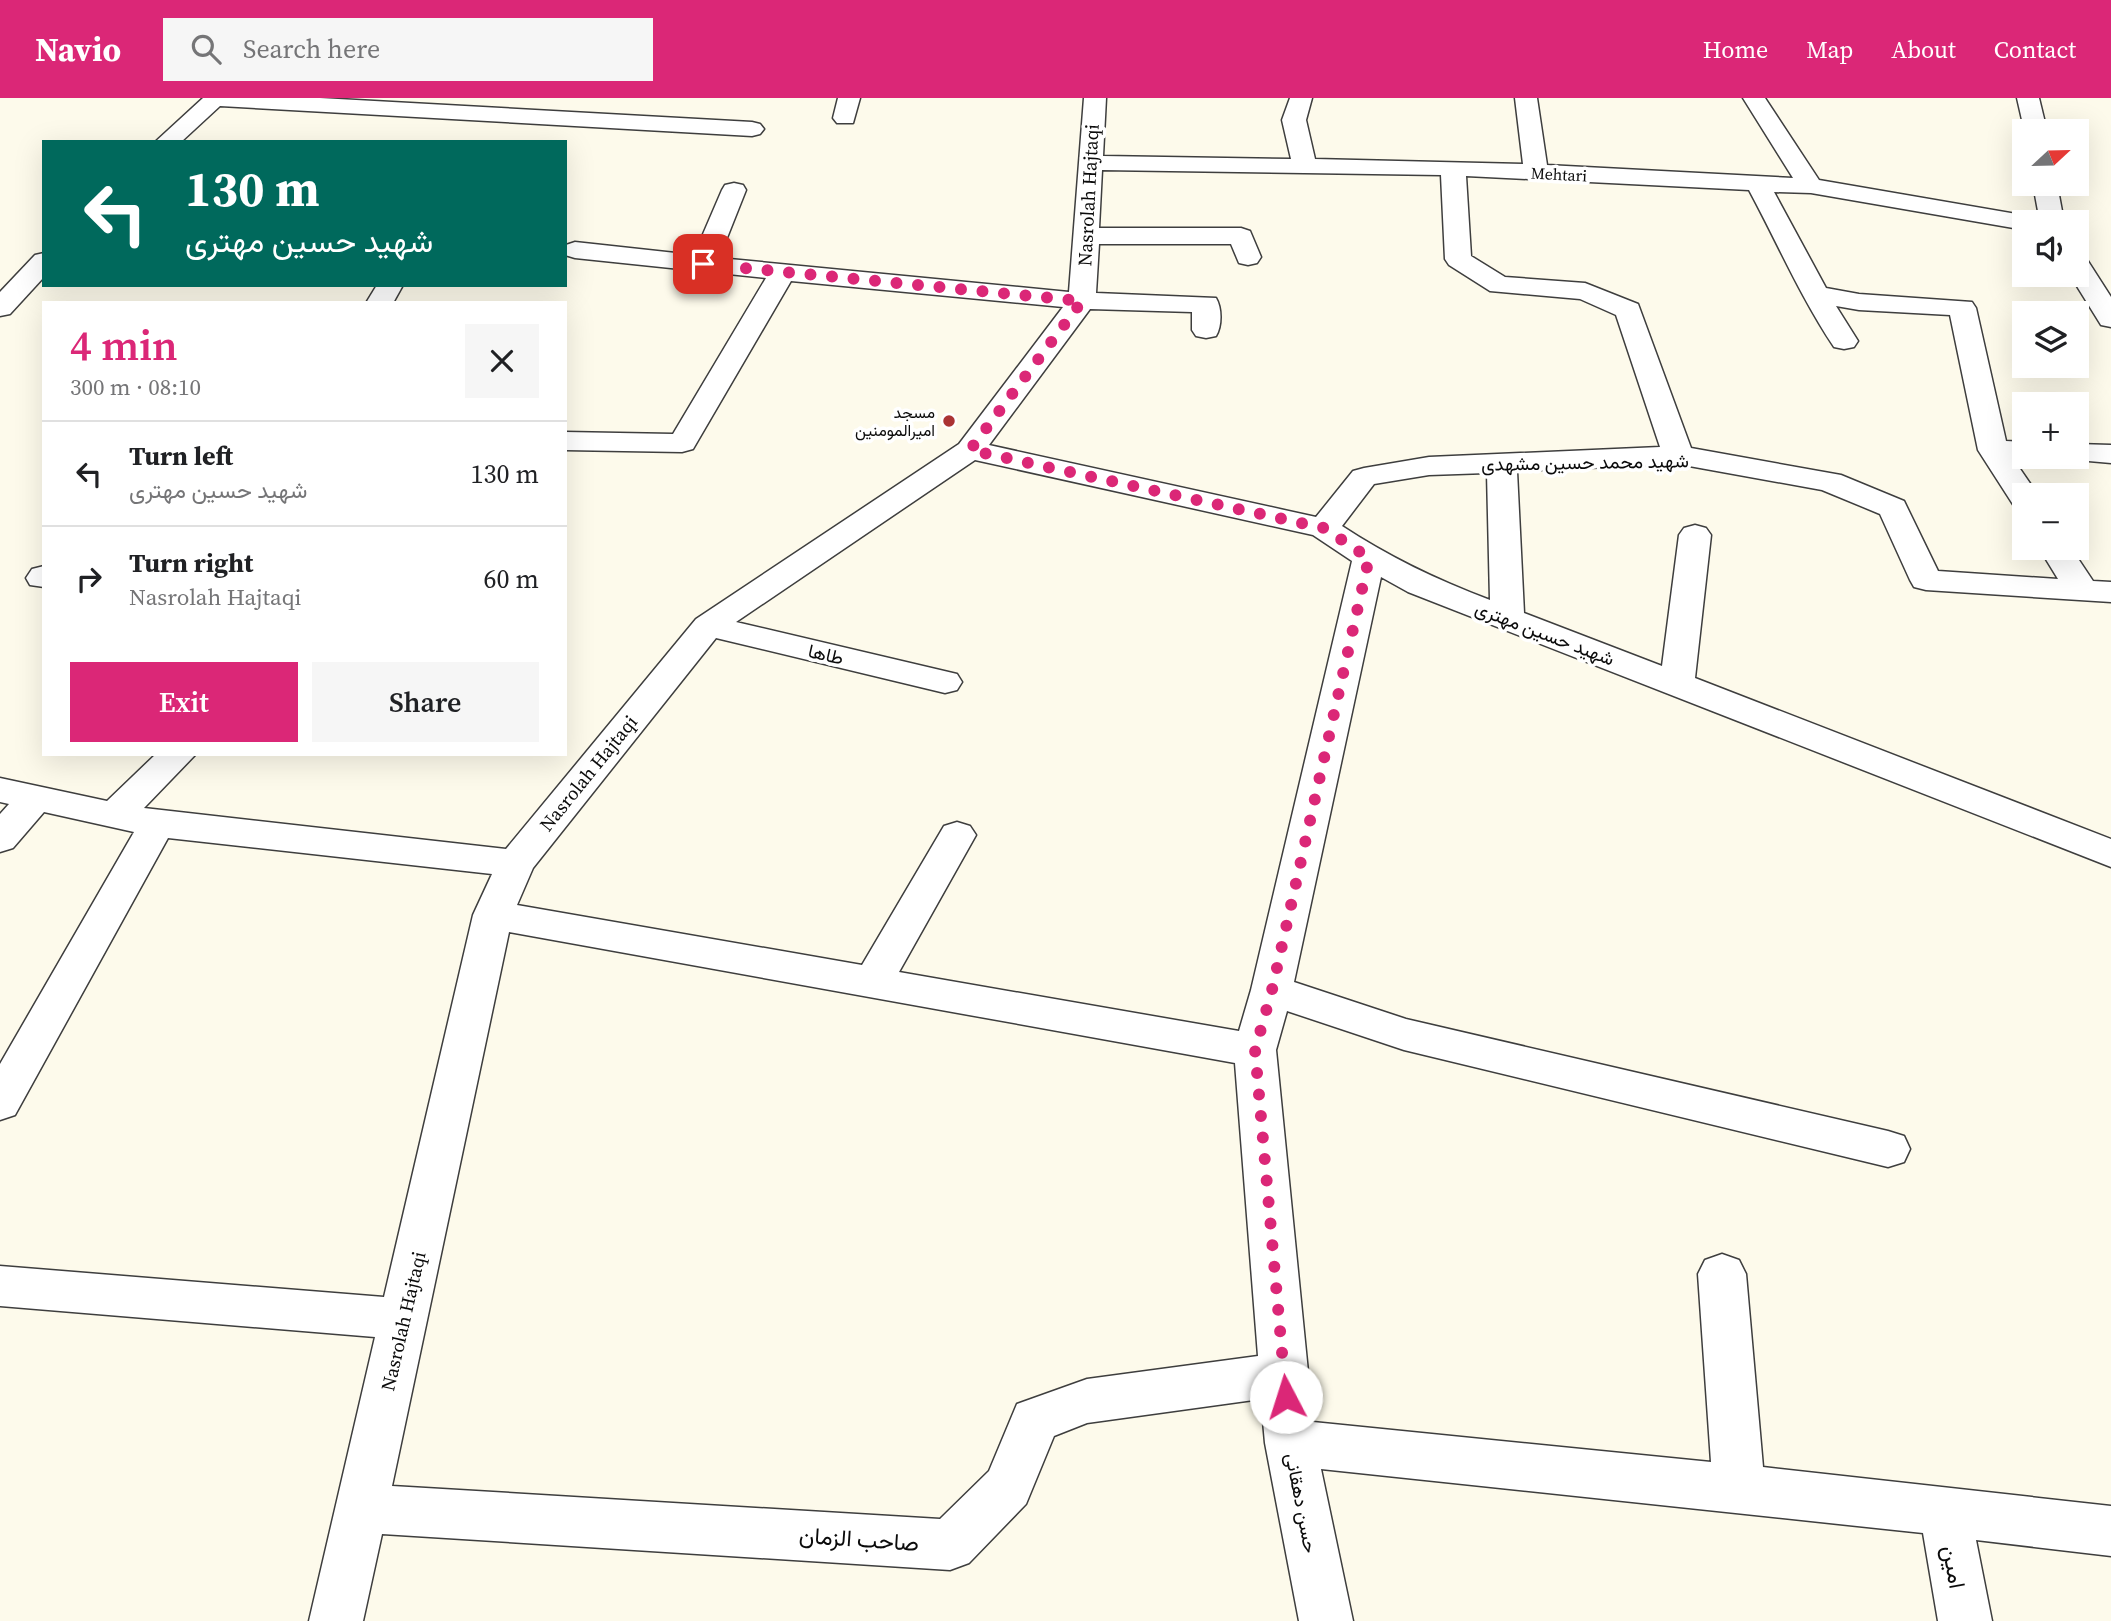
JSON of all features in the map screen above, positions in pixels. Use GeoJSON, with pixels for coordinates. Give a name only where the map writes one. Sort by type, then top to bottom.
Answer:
{"type":"FeatureCollection","features":[{"type":"Feature","properties":{"kind":"street"},"geometry":{"type":"LineString","coordinates":[[582,120],[594,98]]}},
{"type":"Feature","properties":{"kind":"street","name":"Nasrolah Hajtaqi"},"geometry":{"type":"LineString","coordinates":[[336,1621],[493,915],[516,863],[708,626],[970,450],[1082,301],[1095,98]]}},
{"type":"Feature","properties":{"kind":"street"},"geometry":{"type":"LineString","coordinates":[[1301,98],[1294,120],[1305,166]]}},
{"type":"Feature","properties":{"kind":"street"},"geometry":{"type":"LineString","coordinates":[[1526,98],[1535,173]]}},
{"type":"Feature","properties":{"kind":"street"},"geometry":{"type":"LineString","coordinates":[[1754,98],[1811,186]]}},
{"type":"Feature","properties":{"kind":"street"},"geometry":{"type":"LineString","coordinates":[[2028,98],[2032,119]]}},
{"type":"Feature","properties":{"kind":"street"},"geometry":{"type":"LineString","coordinates":[[169,140],[216,99],[489,124],[582,120],[752,129]]}},
{"type":"Feature","properties":{"kind":"street","name":"Mehtari"},"geometry":{"type":"LineString","coordinates":[[1090,163],[1453,168],[1811,186],[2012,220]]}},
{"type":"Feature","properties":{"kind":"street"},"geometry":{"type":"LineString","coordinates":[[1453,168],[1458,259],[1499,285],[1585,291],[1628,310],[1678,455]]}},
{"type":"Feature","properties":{"kind":"street"},"geometry":{"type":"LineString","coordinates":[[1757,183],[1803,266],[1815,294],[1844,341]]}},
{"type":"Feature","properties":{"kind":"street"},"geometry":{"type":"LineString","coordinates":[[703,264],[734,190]]}},
{"type":"Feature","properties":{"kind":"street"},"geometry":{"type":"LineString","coordinates":[[1085,236],[1241,236],[1248,257]]}},
{"type":"Feature","properties":{"kind":"street"},"geometry":{"type":"LineString","coordinates":[[575,250],[1082,301],[1206,304],[1206,330]]}},
{"type":"Feature","properties":{"kind":"street"},"geometry":{"type":"LineString","coordinates":[[0,308],[42,263]]}},
{"type":"Feature","properties":{"kind":"street"},"geometry":{"type":"LineString","coordinates":[[567,441],[682,443],[783,272]]}},
{"type":"Feature","properties":{"kind":"street"},"geometry":{"type":"LineString","coordinates":[[2089,283],[2111,318]]}},
{"type":"Feature","properties":{"kind":"street"},"geometry":{"type":"LineString","coordinates":[[1815,294],[1859,302],[1962,308],[1993,450],[2015,483]]}},
{"type":"Feature","properties":{"kind":"street","name":"شهید حسین مهتری"},"geometry":{"type":"LineString","coordinates":[[970,450],[1324,528],[1369,558],[1420,585],[2111,854]]}},
{"type":"Feature","properties":{"kind":"street"},"geometry":{"type":"LineString","coordinates":[[1993,450],[2012,451]]}},
{"type":"Feature","properties":{"kind":"street"},"geometry":{"type":"LineString","coordinates":[[2089,453],[2111,454]]}},
{"type":"Feature","properties":{"kind":"street","name":"شهید محمد حسین مشهدی"},"geometry":{"type":"LineString","coordinates":[[1324,528],[1364,477],[1429,466],[1678,455],[1830,482],[1893,508],[1926,580],[2096,591]]}},
{"type":"Feature","properties":{"kind":"street"},"geometry":{"type":"LineString","coordinates":[[1502,463],[1507,618]]}},
{"type":"Feature","properties":{"kind":"street"},"geometry":{"type":"LineString","coordinates":[[1677,684],[1695,535]]}},
{"type":"Feature","properties":{"kind":"street","name":"حسن دهقانی"},"geometry":{"type":"LineString","coordinates":[[1326,1621],[1290,1443],[1255,1050],[1272,990],[1369,558]]}},
{"type":"Feature","properties":{"kind":"street"},"geometry":{"type":"LineString","coordinates":[[2066,560],[2096,591]]}},
{"type":"Feature","properties":{"kind":"street","name":"طاها"},"geometry":{"type":"LineString","coordinates":[[708,626],[945,682]]}},
{"type":"Feature","properties":{"kind":"street"},"geometry":{"type":"LineString","coordinates":[[115,815],[176,756]]}},
{"type":"Feature","properties":{"kind":"street"},"geometry":{"type":"LineString","coordinates":[[0,839],[18,794],[157,824],[516,863]]}},
{"type":"Feature","properties":{"kind":"street"},"geometry":{"type":"LineString","coordinates":[[0,1103],[157,824]]}},
{"type":"Feature","properties":{"kind":"street"},"geometry":{"type":"LineString","coordinates":[[873,982],[957,835]]}},
{"type":"Feature","properties":{"kind":"street"},"geometry":{"type":"LineString","coordinates":[[493,915],[1255,1050]]}},
{"type":"Feature","properties":{"kind":"street"},"geometry":{"type":"LineString","coordinates":[[1272,990],[1404,1034],[1888,1149]]}},
{"type":"Feature","properties":{"kind":"street"},"geometry":{"type":"LineString","coordinates":[[1722,1273],[1739,1489]]}},
{"type":"Feature","properties":{"kind":"street"},"geometry":{"type":"LineString","coordinates":[[0,1286],[404,1319]]}},
{"type":"Feature","properties":{"kind":"street","name":"صاحب الزمان"},"geometry":{"type":"LineString","coordinates":[[361,1508],[950,1545],[1008,1487],[1035,1420],[1087,1401],[1284,1374]]}},
{"type":"Feature","properties":{"kind":"street"},"geometry":{"type":"LineString","coordinates":[[1290,1443],[1739,1489],[2111,1531]]}},
{"type":"Feature","properties":{"kind":"street","name":"امین"},"geometry":{"type":"LineString","coordinates":[[1945,1513],[1965,1621]]}},
{"type":"Feature","properties":{"kind":"place","name":"مسجد امیرالمومنین"},"geometry":{"type":"Point","coordinates":[949,421]}},
{"type":"Feature","properties":{"kind":"route"},"geometry":{"type":"LineString","coordinates":[[703,264],[1082,301],[970,450],[1324,528],[1369,558],[1272,990],[1255,1050],[1286,1397]]}}]}
